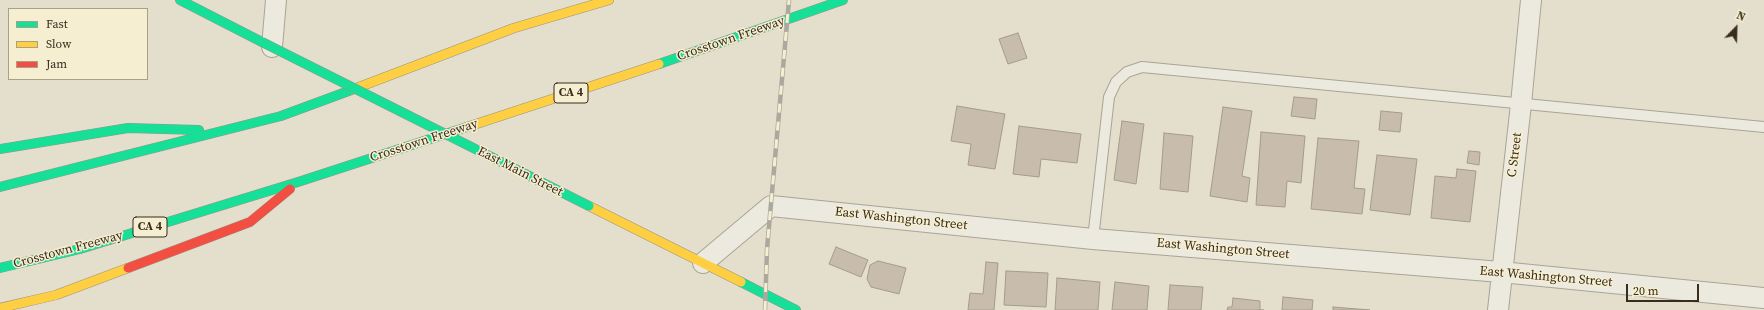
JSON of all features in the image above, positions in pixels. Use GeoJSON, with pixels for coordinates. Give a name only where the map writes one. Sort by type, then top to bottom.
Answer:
{"type":"FeatureCollection","features":[{"type":"Feature","properties":{"kind":"main road","name":"East Main Street"},"geometry":{"type":"LineString","coordinates":[[180,0],[269,43],[703,263],[775,305],[796,310]]}},
{"type":"Feature","properties":{"kind":"main road"},"geometry":{"type":"LineString","coordinates":[[0,187],[281,116],[514,28],[609,0]]}},
{"type":"Feature","properties":{"kind":"main road","name":"Crosstown Freeway"},"geometry":{"type":"LineString","coordinates":[[0,268],[80,249],[298,182],[647,68],[843,0]]}},
{"type":"Feature","properties":{"kind":"main road"},"geometry":{"type":"LineString","coordinates":[[0,150],[128,128],[228,130]]}},
{"type":"Feature","properties":{"kind":"main road"},"geometry":{"type":"LineString","coordinates":[[0,308],[56,295],[250,222],[298,182]]}},
{"type":"Feature","properties":{"kind":"street"},"geometry":{"type":"LineString","coordinates":[[269,43],[276,0]]}},
{"type":"Feature","properties":{"kind":"street","name":"C Street"},"geometry":{"type":"LineString","coordinates":[[1498,310],[1531,0]]}},
{"type":"Feature","properties":{"kind":"street","name":"East Washington Street"},"geometry":{"type":"LineString","coordinates":[[703,263],[771,206],[1093,239],[1501,272],[1764,298]]}},
{"type":"Feature","properties":{"kind":"lane"},"geometry":{"type":"LineString","coordinates":[[1093,239],[1109,97],[1116,82],[1127,72],[1142,67],[1764,127]]}},
{"type":"Feature","properties":{"kind":"building"},"geometry":{"type":"Polygon","coordinates":[[[1018,33],[1027,58],[1008,64],[999,39],[1018,33]]]}},
{"type":"Feature","properties":{"kind":"building"},"geometry":{"type":"Polygon","coordinates":[[[1294,97],[1317,99],[1315,119],[1291,116],[1294,97]]]}},
{"type":"Feature","properties":{"kind":"building"},"geometry":{"type":"Polygon","coordinates":[[[957,106],[1005,114],[995,169],[968,165],[971,144],[951,141],[957,106]]]}},
{"type":"Feature","properties":{"kind":"building"},"geometry":{"type":"Polygon","coordinates":[[[1223,107],[1252,111],[1242,176],[1250,178],[1247,202],[1210,196],[1223,107]]]}},
{"type":"Feature","properties":{"kind":"building"},"geometry":{"type":"Polygon","coordinates":[[[1381,111],[1402,113],[1400,132],[1379,130],[1381,111]]]}},
{"type":"Feature","properties":{"kind":"building"},"geometry":{"type":"Polygon","coordinates":[[[1122,121],[1144,124],[1136,184],[1114,180],[1122,121]]]}},
{"type":"Feature","properties":{"kind":"building"},"geometry":{"type":"Polygon","coordinates":[[[1019,126],[1081,134],[1077,163],[1041,159],[1039,177],[1013,174],[1019,126]]]}},
{"type":"Feature","properties":{"kind":"building"},"geometry":{"type":"Polygon","coordinates":[[[1261,132],[1305,136],[1301,183],[1287,181],[1285,207],[1256,205],[1261,132]]]}},
{"type":"Feature","properties":{"kind":"building"},"geometry":{"type":"Polygon","coordinates":[[[1164,133],[1193,136],[1188,192],[1160,189],[1164,133]]]}},
{"type":"Feature","properties":{"kind":"building"},"geometry":{"type":"Polygon","coordinates":[[[1318,138],[1359,141],[1354,188],[1365,189],[1362,214],[1311,209],[1318,138]]]}},
{"type":"Feature","properties":{"kind":"building"},"geometry":{"type":"Polygon","coordinates":[[[1469,151],[1480,152],[1479,165],[1467,163],[1469,151]]]}},
{"type":"Feature","properties":{"kind":"building"},"geometry":{"type":"Polygon","coordinates":[[[1377,155],[1417,159],[1410,215],[1370,210],[1377,155]]]}},
{"type":"Feature","properties":{"kind":"building"},"geometry":{"type":"Polygon","coordinates":[[[1457,169],[1476,171],[1470,222],[1431,218],[1435,176],[1456,178],[1457,169]]]}},
{"type":"Feature","properties":{"kind":"building"},"geometry":{"type":"Polygon","coordinates":[[[836,247],[868,260],[861,277],[829,264],[836,247]]]}},
{"type":"Feature","properties":{"kind":"building"},"geometry":{"type":"Polygon","coordinates":[[[878,261],[906,268],[899,294],[871,287],[867,279],[870,265],[878,261]]]}},
{"type":"Feature","properties":{"kind":"building"},"geometry":{"type":"Polygon","coordinates":[[[986,262],[998,263],[994,310],[968,310],[970,293],[983,294],[986,262]]]}},
{"type":"Feature","properties":{"kind":"building"},"geometry":{"type":"Polygon","coordinates":[[[1006,271],[1048,273],[1046,307],[1004,305],[1006,271]]]}},
{"type":"Feature","properties":{"kind":"building"},"geometry":{"type":"Polygon","coordinates":[[[1057,278],[1100,282],[1098,310],[1055,310],[1057,278]]]}},
{"type":"Feature","properties":{"kind":"building"},"geometry":{"type":"Polygon","coordinates":[[[1115,282],[1149,286],[1147,310],[1112,310],[1115,282]]]}},
{"type":"Feature","properties":{"kind":"building"},"geometry":{"type":"Polygon","coordinates":[[[1170,285],[1203,287],[1201,310],[1168,310],[1170,285]]]}},
{"type":"Feature","properties":{"kind":"building"},"geometry":{"type":"Polygon","coordinates":[[[1283,297],[1313,300],[1312,310],[1282,310],[1283,297]]]}},
{"type":"Feature","properties":{"kind":"building"},"geometry":{"type":"Polygon","coordinates":[[[1233,298],[1260,301],[1260,310],[1227,310],[1228,307],[1232,307],[1233,298]]]}},
{"type":"Feature","properties":{"kind":"building"},"geometry":{"type":"Polygon","coordinates":[[[1333,307],[1370,310],[1333,310],[1333,307]]]}},
{"type":"Feature","properties":{"kind":"railway"},"geometry":{"type":"LineString","coordinates":[[765,310],[767,249],[789,0]]}},
{"type":"Feature","properties":{"kind":"traffic: fast"},"geometry":{"type":"LineString","coordinates":[[180,0],[262,42]]}},
{"type":"Feature","properties":{"kind":"traffic: fast"},"geometry":{"type":"LineString","coordinates":[[659,64],[843,0]]}},
{"type":"Feature","properties":{"kind":"traffic: fast"},"geometry":{"type":"LineString","coordinates":[[262,42],[589,206]]}},
{"type":"Feature","properties":{"kind":"traffic: fast"},"geometry":{"type":"LineString","coordinates":[[0,187],[281,116],[354,89]]}},
{"type":"Feature","properties":{"kind":"traffic: fast"},"geometry":{"type":"LineString","coordinates":[[0,268],[80,249],[298,182],[467,127]]}},
{"type":"Feature","properties":{"kind":"traffic: fast"},"geometry":{"type":"LineString","coordinates":[[0,149],[128,128],[199,130]]}},
{"type":"Feature","properties":{"kind":"traffic: fast"},"geometry":{"type":"LineString","coordinates":[[741,282],[796,310]]}},
{"type":"Feature","properties":{"kind":"traffic: slow"},"geometry":{"type":"LineString","coordinates":[[354,89],[514,28],[609,0]]}},
{"type":"Feature","properties":{"kind":"traffic: slow"},"geometry":{"type":"LineString","coordinates":[[467,127],[659,64]]}},
{"type":"Feature","properties":{"kind":"traffic: slow"},"geometry":{"type":"LineString","coordinates":[[589,206],[741,282]]}},
{"type":"Feature","properties":{"kind":"traffic: slow"},"geometry":{"type":"LineString","coordinates":[[0,308],[56,295],[128,268]]}},
{"type":"Feature","properties":{"kind":"traffic: jam"},"geometry":{"type":"LineString","coordinates":[[128,268],[250,222],[290,189]]}}]}
